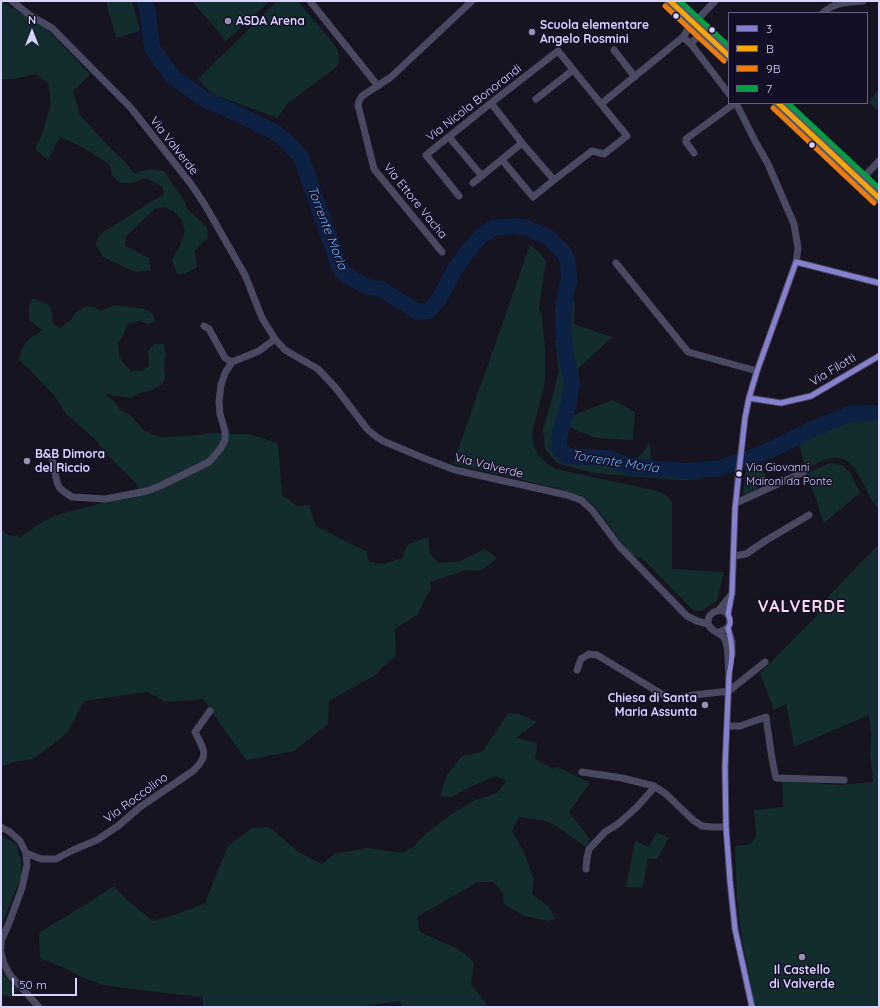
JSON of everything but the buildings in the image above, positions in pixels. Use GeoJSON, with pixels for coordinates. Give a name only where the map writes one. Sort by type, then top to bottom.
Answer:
{"type":"FeatureCollection","features":[{"type":"Feature","properties":{"kind":"street","name":"Via Valverde"},"geometry":{"type":"LineString","coordinates":[[12,1],[28,14],[52,28],[131,108],[191,184],[205,205],[245,275],[262,318],[275,339],[285,350],[318,369],[335,387],[368,430],[383,441],[455,470],[567,495],[581,500],[592,510],[619,546],[687,616],[708,624]]}},
{"type":"Feature","properties":{"kind":"street"},"geometry":{"type":"LineString","coordinates":[[310,1],[378,86]]}},
{"type":"Feature","properties":{"kind":"street","name":"Via Ettore Vacha"},"geometry":{"type":"LineString","coordinates":[[442,252],[374,169],[358,105],[362,96],[391,77],[472,1]]}},
{"type":"Feature","properties":{"kind":"street"},"geometry":{"type":"LineString","coordinates":[[670,1],[728,55]]}},
{"type":"Feature","properties":{"kind":"street"},"geometry":{"type":"LineString","coordinates":[[601,104],[683,36],[693,22],[698,19],[715,1]]}},
{"type":"Feature","properties":{"kind":"street"},"geometry":{"type":"LineString","coordinates":[[825,12],[838,2],[863,1]]}},
{"type":"Feature","properties":{"kind":"street"},"geometry":{"type":"LineString","coordinates":[[691,44],[702,31]]}},
{"type":"Feature","properties":{"kind":"street"},"geometry":{"type":"LineString","coordinates":[[683,36],[691,44],[728,93]]}},
{"type":"Feature","properties":{"kind":"street"},"geometry":{"type":"LineString","coordinates":[[614,50],[635,77]]}},
{"type":"Feature","properties":{"kind":"street","name":"Via Nicola Bonorandi"},"geometry":{"type":"LineString","coordinates":[[460,196],[426,155],[558,51],[574,70]]}},
{"type":"Feature","properties":{"kind":"street"},"geometry":{"type":"LineString","coordinates":[[502,160],[533,197],[592,151],[604,154],[627,136],[574,70],[536,99]]}},
{"type":"Feature","properties":{"kind":"street"},"geometry":{"type":"LineString","coordinates":[[491,103],[522,143],[554,180]]}},
{"type":"Feature","properties":{"kind":"street"},"geometry":{"type":"LineString","coordinates":[[694,153],[685,141],[686,139],[734,104]]}},
{"type":"Feature","properties":{"kind":"street"},"geometry":{"type":"LineString","coordinates":[[729,675],[732,662],[732,647],[728,628],[730,619],[728,614],[732,593],[736,503],[741,449],[749,398],[757,371],[796,262],[798,248],[794,224],[768,164],[736,104]]}},
{"type":"Feature","properties":{"kind":"street"},"geometry":{"type":"LineString","coordinates":[[779,104],[879,198]]}},
{"type":"Feature","properties":{"kind":"street"},"geometry":{"type":"LineString","coordinates":[[449,137],[482,176]]}},
{"type":"Feature","properties":{"kind":"street"},"geometry":{"type":"LineString","coordinates":[[473,183],[522,143]]}},
{"type":"Feature","properties":{"kind":"street"},"geometry":{"type":"LineString","coordinates":[[860,181],[879,161]]}},
{"type":"Feature","properties":{"kind":"street"},"geometry":{"type":"LineString","coordinates":[[796,262],[879,283]]}},
{"type":"Feature","properties":{"kind":"street"},"geometry":{"type":"LineString","coordinates":[[616,263],[688,352],[757,371]]}},
{"type":"Feature","properties":{"kind":"street"},"geometry":{"type":"LineString","coordinates":[[204,326],[209,329],[225,358],[232,362]]}},
{"type":"Feature","properties":{"kind":"street"},"geometry":{"type":"LineString","coordinates":[[52,458],[57,482],[63,491],[72,497],[105,499],[147,491],[209,462],[221,448],[225,440],[225,431],[220,414],[219,402],[221,385],[225,373],[232,362],[260,351],[275,339]]}},
{"type":"Feature","properties":{"kind":"street","name":"Via Filotti"},"geometry":{"type":"LineString","coordinates":[[749,398],[781,403],[811,396],[879,356]]}},
{"type":"Feature","properties":{"kind":"street"},"geometry":{"type":"LineString","coordinates":[[736,503],[804,472]]}},
{"type":"Feature","properties":{"kind":"street"},"geometry":{"type":"LineString","coordinates":[[734,556],[746,554],[809,514]]}},
{"type":"Feature","properties":{"kind":"street"},"geometry":{"type":"LineString","coordinates":[[690,618],[709,616],[719,610],[732,593]]}},
{"type":"Feature","properties":{"kind":"street"},"geometry":{"type":"LineString","coordinates":[[719,610],[728,614]]}},
{"type":"Feature","properties":{"kind":"street"},"geometry":{"type":"LineString","coordinates":[[709,616],[708,624],[714,631],[724,631],[728,628]]}},
{"type":"Feature","properties":{"kind":"street"},"geometry":{"type":"LineString","coordinates":[[719,632],[727,643],[729,675],[725,767],[726,827],[730,881],[735,929],[752,1007]]}},
{"type":"Feature","properties":{"kind":"street"},"geometry":{"type":"LineString","coordinates":[[578,670],[580,659],[589,654],[597,655],[665,696],[673,699],[729,691],[765,662]]}},
{"type":"Feature","properties":{"kind":"street","name":"Via Roccolino"},"geometry":{"type":"LineString","coordinates":[[26,853],[41,859],[56,859],[97,840],[118,826],[140,807],[193,771],[201,764],[204,755],[203,748],[195,732],[210,711]]}},
{"type":"Feature","properties":{"kind":"street"},"geometry":{"type":"LineString","coordinates":[[727,726],[740,726],[766,717],[772,762],[776,778],[844,780]]}},
{"type":"Feature","properties":{"kind":"street"},"geometry":{"type":"LineString","coordinates":[[582,772],[622,778],[654,786],[666,794],[702,826],[726,827]]}},
{"type":"Feature","properties":{"kind":"street"},"geometry":{"type":"LineString","coordinates":[[586,869],[589,849],[605,832],[618,824],[637,807],[654,786]]}},
{"type":"Feature","properties":{"kind":"street"},"geometry":{"type":"LineString","coordinates":[[1,827],[20,840],[26,853],[27,865],[22,888],[1,941],[1,948]]}},
{"type":"Feature","properties":{"kind":"street"},"geometry":{"type":"LineString","coordinates":[[1,952],[4,964],[10,975],[39,1007]]}},
{"type":"Feature","properties":{"kind":"green space"},"geometry":{"type":"Polygon","coordinates":[[[1,1],[47,29],[90,74],[73,92],[80,115],[134,173],[150,169],[164,171],[185,202],[187,209],[207,227],[208,238],[195,250],[197,267],[185,274],[177,274],[172,260],[184,236],[183,224],[175,213],[164,207],[155,209],[126,236],[125,246],[149,258],[151,270],[135,272],[103,257],[96,245],[99,235],[164,195],[163,187],[146,178],[131,183],[120,183],[113,176],[109,164],[82,147],[60,137],[48,160],[35,149],[42,134],[51,104],[48,83],[36,74],[13,79],[1,79],[1,1]]]}},
{"type":"Feature","properties":{"kind":"green space"},"geometry":{"type":"Polygon","coordinates":[[[106,1],[132,1],[140,31],[116,38],[106,1]]]}},
{"type":"Feature","properties":{"kind":"green space","name":"ASDA Arena"},"geometry":{"type":"Polygon","coordinates":[[[192,1],[270,1],[226,41],[192,1]]]}},
{"type":"Feature","properties":{"kind":"green space"},"geometry":{"type":"Polygon","coordinates":[[[277,1],[298,1],[329,38],[337,49],[339,55],[339,63],[334,69],[288,103],[278,118],[215,95],[198,79],[277,1]]]}},
{"type":"Feature","properties":{"kind":"green space"},"geometry":{"type":"Polygon","coordinates":[[[879,88],[879,110],[869,103],[879,88]]]}},
{"type":"Feature","properties":{"kind":"green space"},"geometry":{"type":"Polygon","coordinates":[[[530,245],[540,253],[546,261],[539,308],[542,317],[545,349],[545,378],[532,433],[532,439],[538,455],[546,463],[556,469],[657,491],[668,497],[672,503],[672,569],[724,572],[717,601],[701,611],[694,611],[643,559],[630,554],[596,507],[582,496],[560,489],[453,464],[530,245]]]}},
{"type":"Feature","properties":{"kind":"green space"},"geometry":{"type":"Polygon","coordinates":[[[562,273],[575,304],[574,324],[612,337],[578,369],[580,383],[577,401],[559,423],[556,440],[557,450],[563,457],[578,458],[586,455],[601,455],[618,460],[634,459],[641,455],[650,442],[651,462],[694,467],[704,465],[707,477],[678,480],[593,473],[557,463],[545,449],[543,430],[559,372],[555,341],[559,335],[555,309],[562,273]]]}},
{"type":"Feature","properties":{"kind":"green space"},"geometry":{"type":"Polygon","coordinates":[[[33,298],[49,306],[52,312],[52,323],[60,328],[71,320],[76,312],[85,307],[92,306],[101,311],[114,305],[145,309],[153,314],[156,321],[150,324],[138,321],[128,324],[122,338],[118,342],[118,347],[124,364],[131,371],[142,371],[149,365],[148,351],[154,344],[164,344],[166,355],[164,362],[165,378],[161,385],[131,398],[103,393],[117,404],[119,409],[130,415],[143,430],[154,435],[163,437],[211,433],[249,434],[278,443],[282,495],[297,506],[309,505],[316,526],[367,552],[369,562],[384,564],[402,558],[408,544],[428,537],[430,554],[439,563],[460,561],[485,549],[497,558],[480,571],[466,570],[430,582],[431,589],[417,615],[395,629],[396,656],[382,667],[377,674],[329,701],[328,724],[294,751],[246,760],[203,699],[166,702],[147,692],[84,701],[68,732],[52,745],[33,759],[14,762],[1,767],[1,530],[8,535],[20,537],[44,521],[60,514],[125,496],[138,488],[135,482],[105,452],[97,441],[66,414],[53,394],[19,360],[25,343],[42,330],[29,320],[29,306],[33,298]]]}},
{"type":"Feature","properties":{"kind":"green space"},"geometry":{"type":"Polygon","coordinates":[[[613,400],[635,412],[633,440],[596,438],[569,427],[571,416],[613,400]]]}},
{"type":"Feature","properties":{"kind":"green space"},"geometry":{"type":"Polygon","coordinates":[[[855,419],[879,419],[879,510],[859,475],[853,466],[846,460],[836,458],[823,460],[806,469],[799,444],[855,419]]]}},
{"type":"Feature","properties":{"kind":"green space"},"geometry":{"type":"Polygon","coordinates":[[[758,462],[766,476],[755,482],[758,489],[743,495],[746,467],[758,462]]]}},
{"type":"Feature","properties":{"kind":"green space"},"geometry":{"type":"Polygon","coordinates":[[[830,463],[842,465],[850,472],[860,493],[824,523],[807,473],[830,463]]]}},
{"type":"Feature","properties":{"kind":"green space"},"geometry":{"type":"Polygon","coordinates":[[[879,544],[879,1007],[755,1007],[742,939],[737,900],[735,846],[751,844],[756,835],[754,810],[783,807],[782,781],[840,785],[873,782],[870,752],[871,734],[869,715],[794,747],[786,704],[774,710],[760,673],[818,614],[815,610],[879,544]]]}},
{"type":"Feature","properties":{"kind":"green space"},"geometry":{"type":"Polygon","coordinates":[[[508,713],[519,714],[537,722],[516,738],[537,743],[535,759],[553,769],[558,767],[590,783],[569,812],[590,839],[586,847],[559,828],[546,821],[519,817],[512,831],[524,852],[534,880],[532,894],[549,907],[555,919],[547,921],[522,915],[504,904],[503,893],[493,882],[478,882],[417,917],[420,932],[458,949],[474,962],[471,984],[489,1007],[403,1007],[399,1001],[358,1007],[203,1007],[203,997],[103,985],[81,977],[40,958],[40,932],[114,886],[126,899],[153,921],[177,914],[205,903],[228,846],[252,828],[269,827],[300,853],[322,864],[334,854],[368,848],[402,853],[414,846],[430,830],[452,814],[473,801],[497,793],[506,781],[496,776],[472,786],[450,798],[440,796],[447,775],[462,756],[482,752],[508,713]]]}},
{"type":"Feature","properties":{"kind":"green space"},"geometry":{"type":"Polygon","coordinates":[[[656,833],[669,838],[657,859],[648,858],[643,888],[626,887],[635,841],[649,847],[656,833]]]}},
{"type":"Feature","properties":{"kind":"green space"},"geometry":{"type":"Polygon","coordinates":[[[1,835],[16,844],[21,859],[21,877],[1,927],[1,835]]]}},
{"type":"Feature","properties":{"kind":"green space"},"geometry":{"type":"Polygon","coordinates":[[[1,968],[5,976],[18,990],[10,997],[1,995],[1,968]]]}},
{"type":"Feature","properties":{"kind":"waterway","name":"Torrente Morla"},"geometry":{"type":"LineString","coordinates":[[144,1],[148,12],[152,48],[172,76],[204,99],[275,132],[301,157],[338,264],[343,273],[363,285],[382,290],[418,312],[429,311],[439,299],[454,271],[467,252],[482,235],[494,228],[514,226],[527,228],[549,238],[564,253],[568,262],[569,283],[565,294],[563,319],[565,351],[572,381],[570,399],[561,428],[559,442],[560,449],[567,456],[607,458],[633,467],[687,471],[716,469],[753,457],[819,426],[850,414],[879,413]]}},
{"type":"Feature","properties":{"kind":"transit line","name":"B"},"geometry":{"type":"LineString","coordinates":[[670,1],[728,55]]}},
{"type":"Feature","properties":{"kind":"transit line","name":"7"},"geometry":{"type":"LineString","coordinates":[[680,1],[728,45]]}},
{"type":"Feature","properties":{"kind":"transit line","name":"9B"},"geometry":{"type":"LineString","coordinates":[[665,6],[724,61]]}},
{"type":"Feature","properties":{"kind":"transit line","name":"B"},"geometry":{"type":"LineString","coordinates":[[779,104],[879,198]]}},
{"type":"Feature","properties":{"kind":"transit line","name":"7"},"geometry":{"type":"LineString","coordinates":[[789,104],[879,188]]}},
{"type":"Feature","properties":{"kind":"transit line","name":"9B"},"geometry":{"type":"LineString","coordinates":[[773,108],[874,203]]}},
{"type":"Feature","properties":{"kind":"transit line","name":"3"},"geometry":{"type":"LineString","coordinates":[[752,1007],[735,929],[726,827],[725,767],[729,675],[732,652],[728,628],[730,624],[728,614],[732,593],[735,509],[745,418],[757,371],[796,262],[879,283]]}},
{"type":"Feature","properties":{"kind":"transit line","name":"3"},"geometry":{"type":"LineString","coordinates":[[749,398],[781,403],[811,396],[879,356]]}},
{"type":"Feature","properties":{"kind":"place","name":"ASDA Arena"},"geometry":{"type":"Point","coordinates":[228,21]}},
{"type":"Feature","properties":{"kind":"place","name":"Scuola elementare Angelo Rosmini"},"geometry":{"type":"Point","coordinates":[532,32]}},
{"type":"Feature","properties":{"kind":"place","name":"B&B Dimora del Riccio"},"geometry":{"type":"Point","coordinates":[27,461]}},
{"type":"Feature","properties":{"kind":"place","name":"Via Giovanni Maironi da Ponte"},"geometry":{"type":"Point","coordinates":[739,474]}},
{"type":"Feature","properties":{"kind":"place","name":"Chiesa di Santa Maria Assunta"},"geometry":{"type":"Point","coordinates":[705,705]}},
{"type":"Feature","properties":{"kind":"place","name":"Il Castello di Valverde"},"geometry":{"type":"Point","coordinates":[802,957]}},
{"type":"Feature","properties":{"kind":"district","name":"VALVERDE"},"geometry":{"type":"Point","coordinates":[802,607]}}]}
